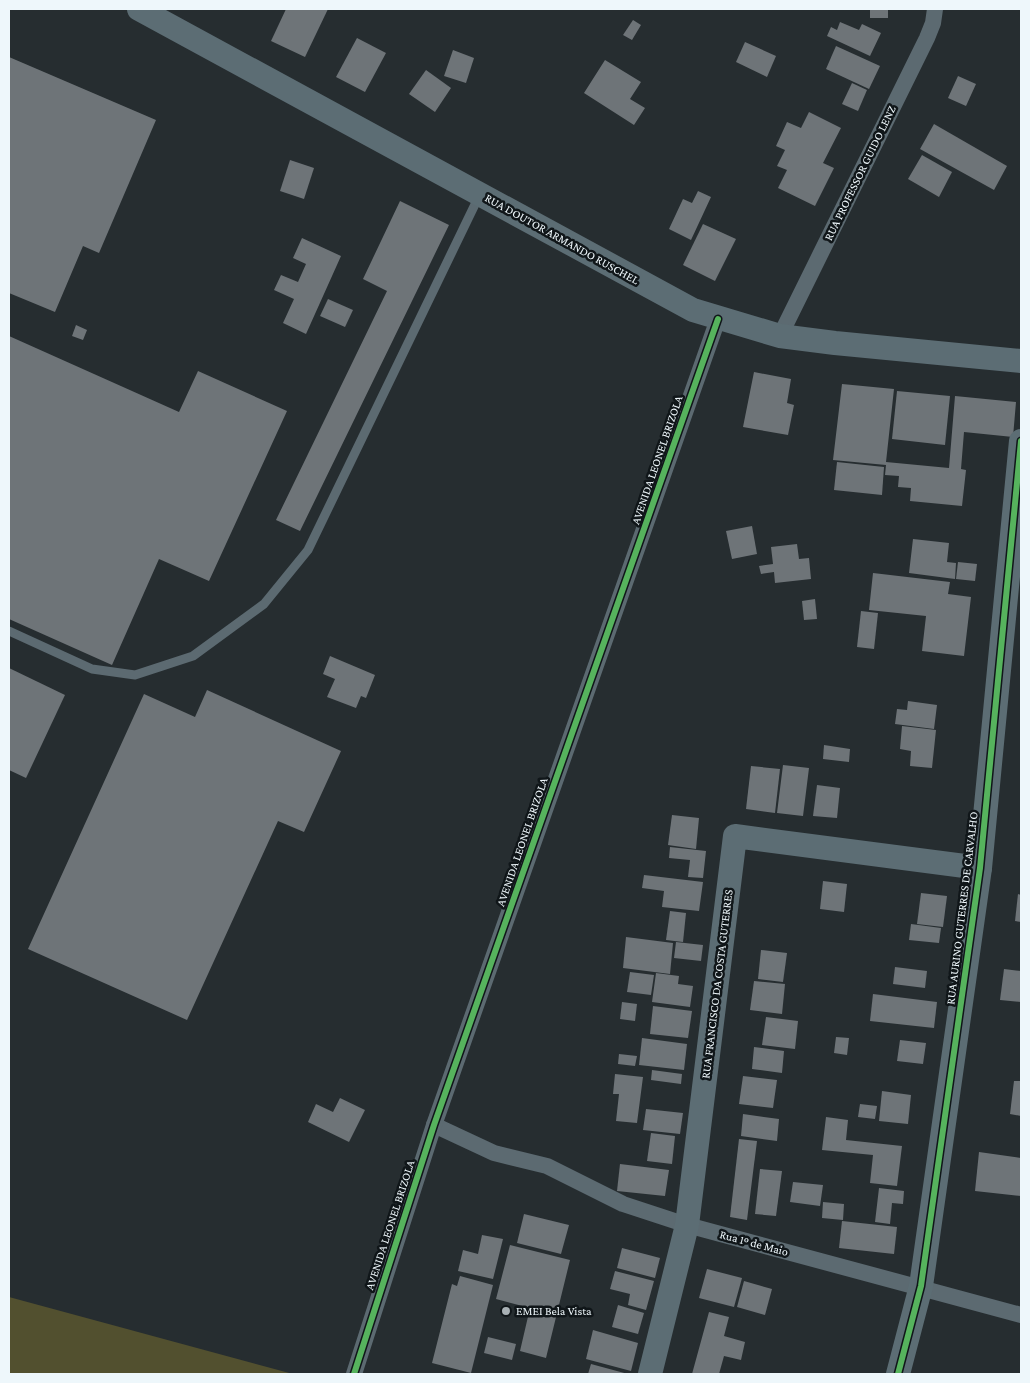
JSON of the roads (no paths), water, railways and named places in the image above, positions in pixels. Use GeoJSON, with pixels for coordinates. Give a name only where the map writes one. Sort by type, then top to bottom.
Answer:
{"type":"FeatureCollection","features":[{"type":"Feature","properties":{"kind":"street","name":"RUA DOUTOR ARMANDO RUSCHEL"},"geometry":{"type":"LineString","coordinates":[[138,9],[692,310],[780,336],[1021,361]]}},
{"type":"Feature","properties":{"kind":"street","name":"RUA PROFESSOR GUIDO LENZ"},"geometry":{"type":"LineString","coordinates":[[780,336],[927,38],[933,23],[935,9]]}},
{"type":"Feature","properties":{"kind":"street","name":"AVENIDA LEONEL BRIZOLA"},"geometry":{"type":"LineString","coordinates":[[354,1374],[434,1125],[718,318]]}},
{"type":"Feature","properties":{"kind":"street","name":"RUA AURINO GUTERRES DE CARVALHO"},"geometry":{"type":"LineString","coordinates":[[898,1374],[921,1286],[980,868],[1021,441]]}},
{"type":"Feature","properties":{"kind":"street","name":"RUA FRANCISCO DA COSTA GUTERRES"},"geometry":{"type":"LineString","coordinates":[[650,1374],[688,1225],[735,836],[980,868]]}},
{"type":"Feature","properties":{"kind":"street","name":"Rua 1º de Maio"},"geometry":{"type":"LineString","coordinates":[[434,1125],[494,1153],[547,1166],[623,1204],[688,1225],[1021,1314]]}},
{"type":"Feature","properties":{"kind":"lane"},"geometry":{"type":"LineString","coordinates":[[9,631],[92,670],[135,675],[193,656],[264,604],[308,550],[480,194]]}},
{"type":"Feature","properties":{"kind":"place","name":"EMEI Bela Vista"},"geometry":{"type":"Point","coordinates":[506,1311]}}]}
